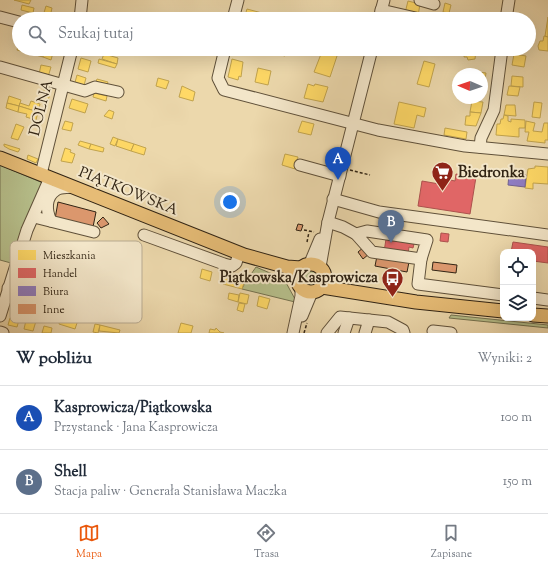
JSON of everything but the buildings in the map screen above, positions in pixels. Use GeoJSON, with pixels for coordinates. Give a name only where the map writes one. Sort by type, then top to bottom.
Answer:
{"type":"FeatureCollection","features":[{"type":"Feature","properties":{"kind":"main road","name":"PIĄTKOWSKA"},"geometry":{"type":"LineString","coordinates":[[0,158],[51,181],[72,187],[242,254],[287,267],[311,278],[377,295],[416,302],[500,312]]}},
{"type":"Feature","properties":{"kind":"main road"},"geometry":{"type":"LineString","coordinates":[[536,315],[548,316]]}},
{"type":"Feature","properties":{"kind":"street"},"geometry":{"type":"LineString","coordinates":[[81,12],[82,0]]}},
{"type":"Feature","properties":{"kind":"street"},"geometry":{"type":"LineString","coordinates":[[235,12],[238,0]]}},
{"type":"Feature","properties":{"kind":"street"},"geometry":{"type":"LineString","coordinates":[[420,0],[434,4]]}},
{"type":"Feature","properties":{"kind":"street"},"geometry":{"type":"LineString","coordinates":[[507,12],[509,0]]}},
{"type":"Feature","properties":{"kind":"street"},"geometry":{"type":"LineString","coordinates":[[0,16],[12,20]]}},
{"type":"Feature","properties":{"kind":"street","name":"DOLNA"},"geometry":{"type":"LineString","coordinates":[[51,181],[63,86],[70,56]]}},
{"type":"Feature","properties":{"kind":"street"},"geometry":{"type":"LineString","coordinates":[[223,56],[218,78],[224,90],[378,130],[480,147],[548,154]]}},
{"type":"Feature","properties":{"kind":"street"},"geometry":{"type":"LineString","coordinates":[[294,333],[301,296],[311,278],[328,222],[369,56]]}},
{"type":"Feature","properties":{"kind":"street"},"geometry":{"type":"LineString","coordinates":[[480,147],[481,138],[494,110],[501,56]]}},
{"type":"Feature","properties":{"kind":"street"},"geometry":{"type":"LineString","coordinates":[[0,67],[85,91],[95,87],[118,92]]}},
{"type":"Feature","properties":{"kind":"street"},"geometry":{"type":"LineString","coordinates":[[300,165],[341,172]]}},
{"type":"Feature","properties":{"kind":"street"},"geometry":{"type":"LineString","coordinates":[[24,241],[51,181]]}},
{"type":"Feature","properties":{"kind":"street"},"geometry":{"type":"LineString","coordinates":[[51,181],[47,204],[51,221]]}},
{"type":"Feature","properties":{"kind":"street"},"geometry":{"type":"LineString","coordinates":[[333,200],[379,212],[548,235]]}},
{"type":"Feature","properties":{"kind":"street"},"geometry":{"type":"LineString","coordinates":[[34,217],[94,232]]}},
{"type":"Feature","properties":{"kind":"street"},"geometry":{"type":"LineString","coordinates":[[328,222],[343,227],[356,234],[372,252],[421,259]]}},
{"type":"Feature","properties":{"kind":"street"},"geometry":{"type":"LineString","coordinates":[[356,234],[367,231],[427,240],[421,259],[418,284],[500,295]]}},
{"type":"Feature","properties":{"kind":"street"},"geometry":{"type":"LineString","coordinates":[[144,235],[232,266],[242,254]]}},
{"type":"Feature","properties":{"kind":"street"},"geometry":{"type":"LineString","coordinates":[[0,316],[6,283],[10,274]]}},
{"type":"Feature","properties":{"kind":"street"},"geometry":{"type":"LineString","coordinates":[[536,298],[548,300]]}},
{"type":"Feature","properties":{"kind":"street"},"geometry":{"type":"LineString","coordinates":[[327,333],[340,317],[388,322],[403,330],[404,333]]}},
{"type":"Feature","properties":{"kind":"street"},"geometry":{"type":"LineString","coordinates":[[344,333],[349,318]]}},
{"type":"Feature","properties":{"kind":"street"},"geometry":{"type":"LineString","coordinates":[[365,333],[369,320]]}},
{"type":"Feature","properties":{"kind":"street"},"geometry":{"type":"LineString","coordinates":[[433,331],[451,333]]}},
{"type":"Feature","properties":{"kind":"path"},"geometry":{"type":"LineString","coordinates":[[341,172],[370,176]]}},
{"type":"Feature","properties":{"kind":"path"},"geometry":{"type":"LineString","coordinates":[[304,230],[318,233]]}},
{"type":"Feature","properties":{"kind":"path"},"geometry":{"type":"LineString","coordinates":[[307,242],[310,231]]}},
{"type":"Feature","properties":{"kind":"green space"},"geometry":{"type":"Polygon","coordinates":[[[0,165],[43,183],[20,241],[10,241],[10,263],[0,260],[0,165]]]}},
{"type":"Feature","properties":{"kind":"green space"},"geometry":{"type":"Polygon","coordinates":[[[256,267],[284,279],[295,299],[295,302],[242,289],[256,267]]]}},
{"type":"Feature","properties":{"kind":"green space"},"geometry":{"type":"Polygon","coordinates":[[[311,269],[317,272],[320,278],[317,284],[311,287],[305,284],[302,278],[305,272],[311,269]]]}},
{"type":"Feature","properties":{"kind":"green space"},"geometry":{"type":"Polygon","coordinates":[[[451,315],[548,325],[548,328],[449,318],[451,315]]]}},
{"type":"Feature","properties":{"kind":"place","name":"Kasprowicza/Piątkowska"},"geometry":{"type":"Point","coordinates":[338,180]}},
{"type":"Feature","properties":{"kind":"place","name":"Biedronka"},"geometry":{"type":"Point","coordinates":[443,192]}},
{"type":"Feature","properties":{"kind":"place","name":"Shell"},"geometry":{"type":"Point","coordinates":[391,243]}},
{"type":"Feature","properties":{"kind":"place","name":"Piątkowska/Kasprowicza"},"geometry":{"type":"Point","coordinates":[393,298]}}]}
